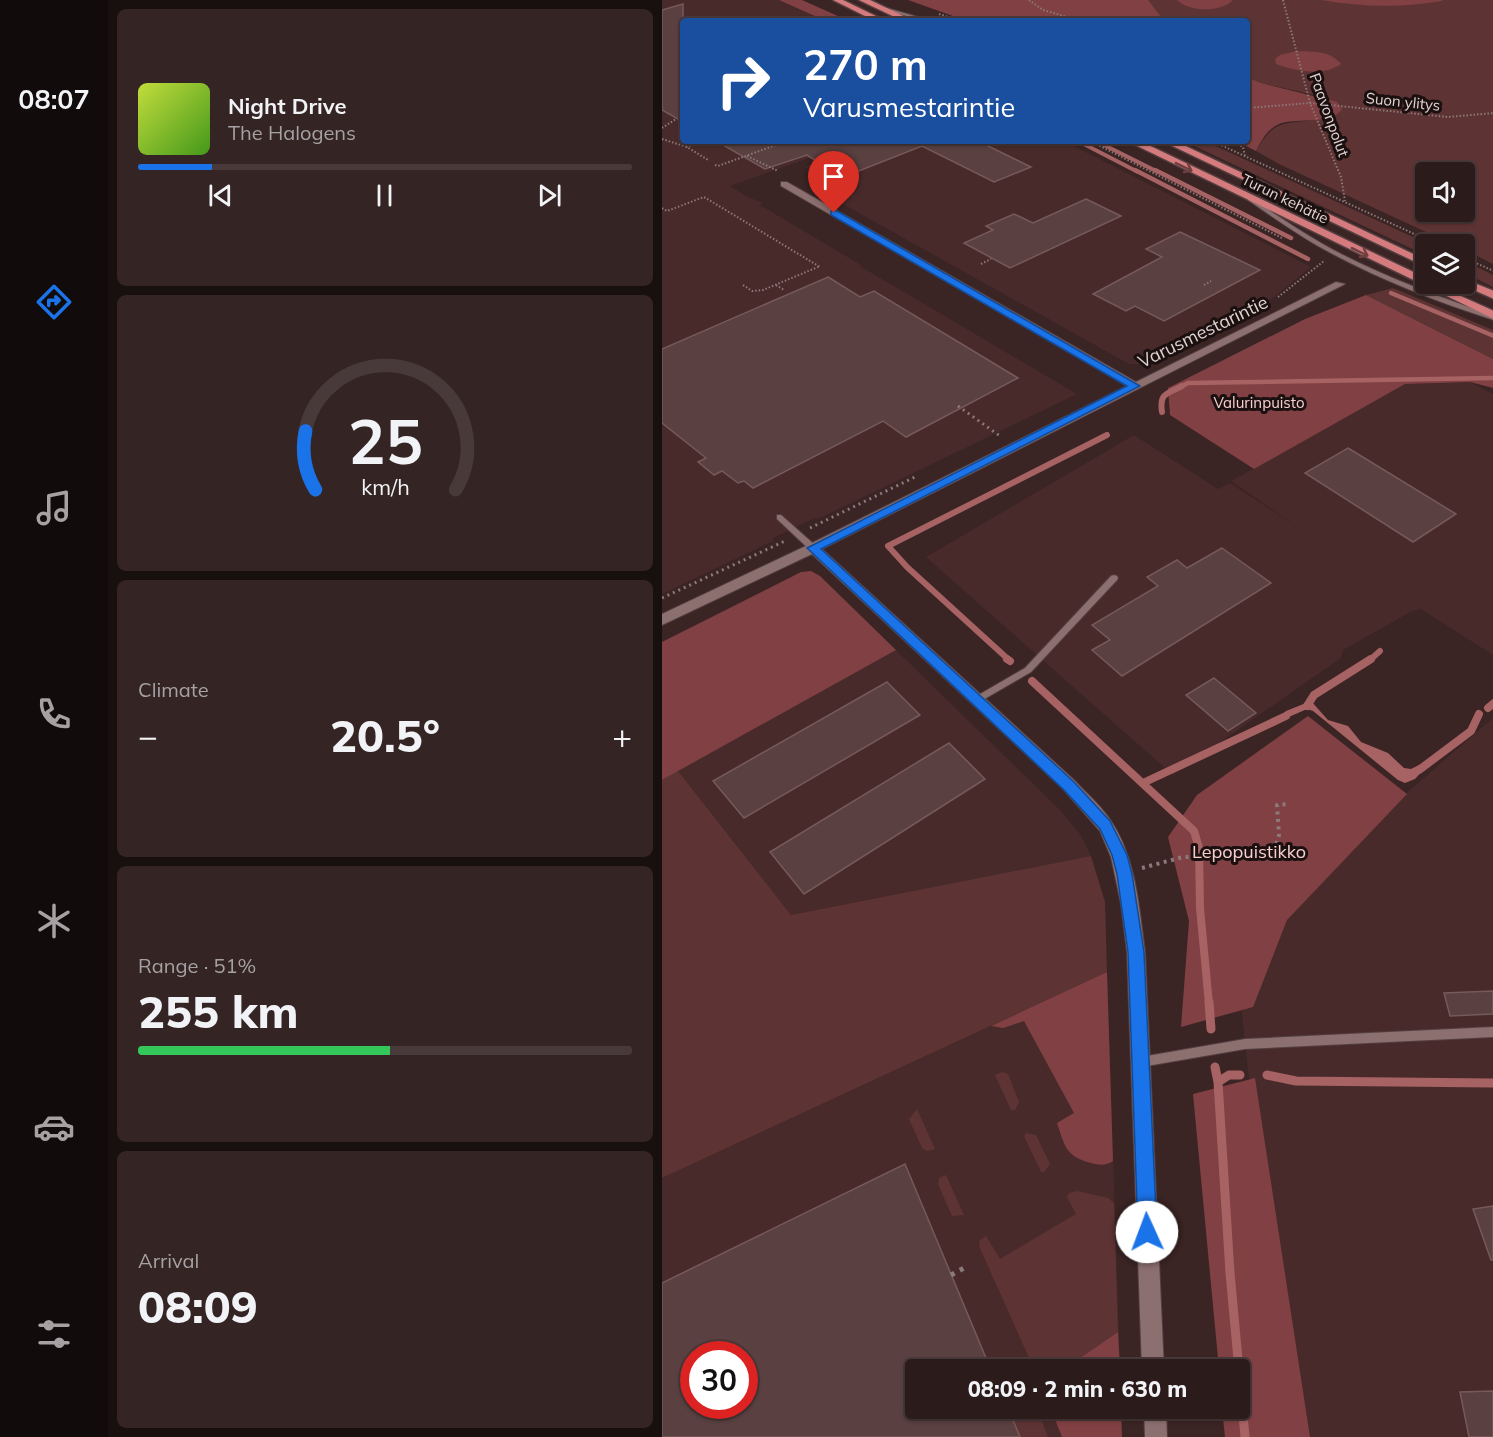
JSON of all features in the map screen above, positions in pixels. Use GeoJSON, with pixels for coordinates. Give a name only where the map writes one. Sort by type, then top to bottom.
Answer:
{"type":"FeatureCollection","features":[{"type":"Feature","properties":{"kind":"highway"},"geometry":{"type":"LineString","coordinates":[[837,0],[876,18]]}},
{"type":"Feature","properties":{"kind":"highway"},"geometry":{"type":"LineString","coordinates":[[863,0],[904,18]]}},
{"type":"Feature","properties":{"kind":"highway","name":"Turun kehätie"},"geometry":{"type":"LineString","coordinates":[[1138,144],[1415,278]]}},
{"type":"Feature","properties":{"kind":"highway","name":"Turun kehätie"},"geometry":{"type":"LineString","coordinates":[[1173,144],[1415,259]]}},
{"type":"Feature","properties":{"kind":"highway"},"geometry":{"type":"LineString","coordinates":[[1475,287],[1493,296]]}},
{"type":"Feature","properties":{"kind":"highway","name":"Turun kehätie"},"geometry":{"type":"LineString","coordinates":[[1448,294],[1493,317]]}},
{"type":"Feature","properties":{"kind":"street"},"geometry":{"type":"LineString","coordinates":[[784,184],[1135,386]]}},
{"type":"Feature","properties":{"kind":"street","name":"Varusmestarintie"},"geometry":{"type":"LineString","coordinates":[[662,620],[813,548],[1340,284]]}},
{"type":"Feature","properties":{"kind":"street"},"geometry":{"type":"LineString","coordinates":[[813,548],[1069,786],[1105,825],[1119,855],[1136,952],[1153,1359]]}},
{"type":"Feature","properties":{"kind":"street"},"geometry":{"type":"LineString","coordinates":[[1155,1419],[1156,1437]]}},
{"type":"Feature","properties":{"kind":"lane"},"geometry":{"type":"LineString","coordinates":[[880,7],[919,18]]}},
{"type":"Feature","properties":{"kind":"lane"},"geometry":{"type":"LineString","coordinates":[[1250,199],[1319,244],[1364,267],[1414,290],[1493,317]]}},
{"type":"Feature","properties":{"kind":"lane"},"geometry":{"type":"LineString","coordinates":[[779,517],[813,548]]}},
{"type":"Feature","properties":{"kind":"lane"},"geometry":{"type":"LineString","coordinates":[[978,699],[1028,670],[1114,578]]}},
{"type":"Feature","properties":{"kind":"lane"},"geometry":{"type":"LineString","coordinates":[[1140,1062],[1245,1044],[1493,1032]]}},
{"type":"Feature","properties":{"kind":"path"},"geometry":{"type":"LineString","coordinates":[[1029,0],[1043,9],[1072,18]]}},
{"type":"Feature","properties":{"kind":"path","name":"Paavonpolut"},"geometry":{"type":"LineString","coordinates":[[1283,0],[1310,103],[1341,177],[1345,202]]}},
{"type":"Feature","properties":{"kind":"path","name":"Suon ylitys"},"geometry":{"type":"LineString","coordinates":[[1250,108],[1310,103],[1448,117],[1493,113]]}},
{"type":"Feature","properties":{"kind":"path"},"geometry":{"type":"LineString","coordinates":[[662,128],[676,119]]}},
{"type":"Feature","properties":{"kind":"path"},"geometry":{"type":"LineString","coordinates":[[662,140],[685,147],[708,160]]}},
{"type":"Feature","properties":{"kind":"path"},"geometry":{"type":"LineString","coordinates":[[685,147],[694,144]]}},
{"type":"Feature","properties":{"kind":"path"},"geometry":{"type":"LineString","coordinates":[[716,165],[779,144]]}},
{"type":"Feature","properties":{"kind":"path"},"geometry":{"type":"LineString","coordinates":[[1096,144],[1282,238]]}},
{"type":"Feature","properties":{"kind":"path"},"geometry":{"type":"LineString","coordinates":[[1219,144],[1415,234]]}},
{"type":"Feature","properties":{"kind":"path"},"geometry":{"type":"LineString","coordinates":[[1237,144],[1243,147],[1245,156]]}},
{"type":"Feature","properties":{"kind":"path"},"geometry":{"type":"LineString","coordinates":[[747,156],[778,171]]}},
{"type":"Feature","properties":{"kind":"path"},"geometry":{"type":"LineString","coordinates":[[662,208],[667,211],[704,197],[819,267],[752,291],[743,285]]}},
{"type":"Feature","properties":{"kind":"path"},"geometry":{"type":"LineString","coordinates":[[1274,300],[1325,260],[1314,255]]}},
{"type":"Feature","properties":{"kind":"path"},"geometry":{"type":"LineString","coordinates":[[981,264],[991,259]]}},
{"type":"Feature","properties":{"kind":"path"},"geometry":{"type":"LineString","coordinates":[[1475,263],[1493,271]]}},
{"type":"Feature","properties":{"kind":"path"},"geometry":{"type":"LineString","coordinates":[[1204,285],[1211,281]]}},
{"type":"Feature","properties":{"kind":"path"},"geometry":{"type":"LineString","coordinates":[[776,284],[784,290]]}},
{"type":"Feature","properties":{"kind":"path"},"geometry":{"type":"LineString","coordinates":[[958,406],[1000,436]]}},
{"type":"Feature","properties":{"kind":"path"},"geometry":{"type":"LineString","coordinates":[[989,441],[1010,431]]}},
{"type":"Feature","properties":{"kind":"path"},"geometry":{"type":"LineString","coordinates":[[662,598],[925,472]]}},
{"type":"Feature","properties":{"kind":"path"},"geometry":{"type":"LineString","coordinates":[[1124,874],[1183,857],[1264,856],[1274,852],[1279,826],[1277,804],[1288,804]]}},
{"type":"Feature","properties":{"kind":"path"},"geometry":{"type":"LineString","coordinates":[[951,1275],[966,1267]]}},
{"type":"Feature","properties":{"kind":"shaded area"},"geometry":{"type":"Polygon","coordinates":[[[662,0],[779,0],[819,18],[680,18],[680,144],[849,144],[730,186],[763,203],[760,205],[1077,394],[818,519],[814,518],[773,538],[773,541],[662,594],[662,0]]]}},
{"type":"Feature","properties":{"kind":"shaded area"},"geometry":{"type":"Polygon","coordinates":[[[1134,0],[1493,0],[1493,264],[1475,255],[1475,234],[1430,234],[1279,164],[1256,151],[1268,134],[1280,125],[1315,120],[1314,95],[1250,78],[1250,18],[1160,18],[1134,0]]]}},
{"type":"Feature","properties":{"kind":"shaded area"},"geometry":{"type":"Polygon","coordinates":[[[865,144],[1070,144],[1311,267],[1274,297],[1245,314],[1143,364],[1129,364],[823,193],[825,178],[804,167],[865,144]]]}},
{"type":"Feature","properties":{"kind":"shaded area"},"geometry":{"type":"Polygon","coordinates":[[[1190,144],[1211,144],[1415,238],[1415,250],[1190,144]]]}},
{"type":"Feature","properties":{"kind":"shaded area"},"geometry":{"type":"Polygon","coordinates":[[[1475,266],[1493,275],[1493,287],[1475,278],[1475,266]]]}},
{"type":"Feature","properties":{"kind":"shaded area"},"geometry":{"type":"Polygon","coordinates":[[[1393,288],[1493,330],[1493,359],[1366,295],[1393,288]]]}},
{"type":"Feature","properties":{"kind":"shaded area"},"geometry":{"type":"Polygon","coordinates":[[[1470,382],[1493,394],[1493,655],[1421,609],[1412,611],[1343,650],[1341,658],[1173,775],[926,557],[1134,435],[1218,489],[1230,483],[1299,528],[1231,481],[1405,384],[1470,382]]]}},
{"type":"Feature","properties":{"kind":"shaded area"},"geometry":{"type":"Polygon","coordinates":[[[896,650],[1061,811],[1080,834],[1091,856],[791,915],[678,771],[896,650]]]}},
{"type":"Feature","properties":{"kind":"shaded area"},"geometry":{"type":"Polygon","coordinates":[[[1311,701],[1328,720],[1348,726],[1361,742],[1388,753],[1404,768],[1411,769],[1419,765],[1425,768],[1415,779],[1405,783],[1398,780],[1313,711],[1307,709],[1282,720],[1278,718],[1286,711],[1311,701]]]}},
{"type":"Feature","properties":{"kind":"shaded area"},"geometry":{"type":"Polygon","coordinates":[[[1493,718],[1493,1437],[1289,1437],[1234,943],[1493,718]]]}},
{"type":"Feature","properties":{"kind":"shaded area"},"geometry":{"type":"Polygon","coordinates":[[[678,771],[791,915],[1091,856],[1105,902],[1107,972],[662,1178],[662,780],[678,771]]]}},
{"type":"Feature","properties":{"kind":"shaded area"},"geometry":{"type":"Polygon","coordinates":[[[1107,972],[1120,1359],[905,1359],[905,1419],[1121,1419],[1122,1437],[662,1437],[662,1178],[1107,972]]]}},
{"type":"Feature","properties":{"kind":"shaded area"},"geometry":{"type":"Polygon","coordinates":[[[1002,1072],[1008,1074],[1019,1102],[1015,1110],[1011,1110],[995,1075],[1002,1072]]]}},
{"type":"Feature","properties":{"kind":"shaded area"},"geometry":{"type":"Polygon","coordinates":[[[917,1109],[935,1149],[927,1151],[922,1148],[909,1119],[917,1109]]]}},
{"type":"Feature","properties":{"kind":"shaded area"},"geometry":{"type":"Polygon","coordinates":[[[1026,1133],[1036,1135],[1050,1164],[1044,1172],[1041,1172],[1024,1136],[1026,1133]]]}},
{"type":"Feature","properties":{"kind":"shaded area"},"geometry":{"type":"Polygon","coordinates":[[[946,1175],[964,1215],[952,1216],[938,1184],[939,1178],[946,1175]]]}},
{"type":"Feature","properties":{"kind":"shaded area"},"geometry":{"type":"Polygon","coordinates":[[[1077,1191],[1108,1198],[1114,1203],[1118,1332],[1079,1359],[1030,1359],[979,1246],[980,1240],[986,1236],[1000,1259],[1076,1214],[1067,1197],[1069,1193],[1077,1191]]]}},
{"type":"Feature","properties":{"kind":"shaded area"},"geometry":{"type":"Polygon","coordinates":[[[1012,1419],[1041,1419],[1048,1437],[1020,1437],[1012,1419]]]}},
{"type":"Feature","properties":{"kind":"green space"},"geometry":{"type":"Polygon","coordinates":[[[779,0],[802,0],[842,18],[819,18],[779,0]]]}},
{"type":"Feature","properties":{"kind":"green space"},"geometry":{"type":"Polygon","coordinates":[[[908,0],[1148,0],[1162,18],[959,18],[908,0]]]}},
{"type":"Feature","properties":{"kind":"green space"},"geometry":{"type":"Polygon","coordinates":[[[1177,0],[1233,0],[1213,9],[1197,9],[1177,0]]]}},
{"type":"Feature","properties":{"kind":"green space"},"geometry":{"type":"Polygon","coordinates":[[[1321,0],[1442,0],[1442,1],[1382,6],[1321,0]]]}},
{"type":"Feature","properties":{"kind":"green space"},"geometry":{"type":"Polygon","coordinates":[[[1297,51],[1326,54],[1337,59],[1341,64],[1326,70],[1309,72],[1276,64],[1275,59],[1280,55],[1297,51]]]}},
{"type":"Feature","properties":{"kind":"green space"},"geometry":{"type":"Polygon","coordinates":[[[1250,78],[1337,102],[1342,109],[1329,118],[1284,122],[1277,125],[1267,133],[1256,151],[1242,144],[1250,144],[1250,78]]]}},
{"type":"Feature","properties":{"kind":"green space","name":"Valurinpuisto"},"geometry":{"type":"Polygon","coordinates":[[[1366,295],[1493,359],[1493,388],[1470,382],[1405,384],[1254,469],[1170,415],[1168,388],[1305,319],[1366,295]]]}},
{"type":"Feature","properties":{"kind":"green space"},"geometry":{"type":"Polygon","coordinates":[[[811,571],[820,576],[896,650],[662,780],[662,642],[801,572],[811,571]]]}},
{"type":"Feature","properties":{"kind":"green space","name":"Lepopuistikko"},"geometry":{"type":"Polygon","coordinates":[[[1308,716],[1407,794],[1287,920],[1253,1007],[1181,1027],[1189,921],[1168,837],[1197,795],[1308,716]]]}},
{"type":"Feature","properties":{"kind":"green space"},"geometry":{"type":"Polygon","coordinates":[[[1107,972],[1113,1161],[1100,1165],[1076,1157],[1064,1144],[1057,1123],[1074,1113],[1024,1021],[1003,1028],[991,1026],[1107,972]]]}},
{"type":"Feature","properties":{"kind":"green space"},"geometry":{"type":"Polygon","coordinates":[[[1255,1078],[1310,1437],[1225,1437],[1223,1419],[1250,1419],[1250,1359],[1218,1359],[1193,1094],[1255,1078]]]}},
{"type":"Feature","properties":{"kind":"green space"},"geometry":{"type":"Polygon","coordinates":[[[1118,1332],[1119,1359],[1079,1359],[1118,1332]]]}},
{"type":"Feature","properties":{"kind":"green space"},"geometry":{"type":"Polygon","coordinates":[[[1055,1419],[1121,1419],[1122,1437],[1062,1437],[1055,1419]]]}},
{"type":"Feature","properties":{"kind":"building"},"geometry":{"type":"Polygon","coordinates":[[[683,4],[683,18],[680,18],[680,120],[662,110],[662,10],[683,4]]]}},
{"type":"Feature","properties":{"kind":"building"},"geometry":{"type":"Polygon","coordinates":[[[721,144],[984,144],[1031,167],[994,182],[922,146],[846,176],[829,169],[807,155],[765,169],[721,144]]]}},
{"type":"Feature","properties":{"kind":"building"},"geometry":{"type":"Polygon","coordinates":[[[1086,199],[1121,216],[1010,268],[964,243],[993,230],[986,226],[1014,214],[1033,223],[1086,199]]]}},
{"type":"Feature","properties":{"kind":"building"},"geometry":{"type":"Polygon","coordinates":[[[1180,232],[1260,270],[1164,321],[1135,306],[1126,311],[1093,294],[1162,257],[1146,249],[1180,232]]]}},
{"type":"Feature","properties":{"kind":"building"},"geometry":{"type":"Polygon","coordinates":[[[828,277],[860,297],[874,291],[1018,378],[906,437],[883,421],[753,488],[744,481],[738,483],[722,471],[714,475],[698,462],[706,458],[662,423],[662,349],[828,277]]]}},
{"type":"Feature","properties":{"kind":"building"},"geometry":{"type":"Polygon","coordinates":[[[1348,448],[1456,514],[1413,542],[1305,473],[1348,448]]]}},
{"type":"Feature","properties":{"kind":"building"},"geometry":{"type":"Polygon","coordinates":[[[1222,548],[1271,583],[1122,676],[1092,650],[1110,640],[1092,625],[1158,586],[1147,577],[1177,560],[1187,568],[1222,548]]]}},
{"type":"Feature","properties":{"kind":"building"},"geometry":{"type":"Polygon","coordinates":[[[1214,678],[1256,713],[1228,731],[1186,695],[1214,678]]]}},
{"type":"Feature","properties":{"kind":"building"},"geometry":{"type":"Polygon","coordinates":[[[887,682],[920,715],[744,818],[713,781],[887,682]]]}},
{"type":"Feature","properties":{"kind":"building"},"geometry":{"type":"Polygon","coordinates":[[[949,743],[985,779],[804,894],[770,852],[949,743]]]}},
{"type":"Feature","properties":{"kind":"building"},"geometry":{"type":"Polygon","coordinates":[[[1493,991],[1493,1014],[1450,1016],[1444,993],[1493,991]]]}},
{"type":"Feature","properties":{"kind":"building"},"geometry":{"type":"Polygon","coordinates":[[[905,1164],[986,1359],[905,1359],[905,1419],[1013,1419],[1020,1437],[662,1437],[662,1283],[905,1164]]]}},
{"type":"Feature","properties":{"kind":"building"},"geometry":{"type":"Polygon","coordinates":[[[1493,1206],[1493,1260],[1491,1260],[1473,1209],[1493,1206]]]}},
{"type":"Feature","properties":{"kind":"building"},"geometry":{"type":"Polygon","coordinates":[[[1493,1391],[1493,1437],[1469,1437],[1460,1392],[1493,1391]]]}},
{"type":"Feature","properties":{"kind":"waterway"},"geometry":{"type":"LineString","coordinates":[[1084,144],[1138,172]]}},
{"type":"Feature","properties":{"kind":"waterway"},"geometry":{"type":"LineString","coordinates":[[1102,144],[1158,172]]}},
{"type":"Feature","properties":{"kind":"waterway"},"geometry":{"type":"LineString","coordinates":[[1135,170],[1308,259]]}},
{"type":"Feature","properties":{"kind":"waterway"},"geometry":{"type":"LineString","coordinates":[[1155,170],[1291,238]]}},
{"type":"Feature","properties":{"kind":"waterway"},"geometry":{"type":"LineString","coordinates":[[1391,293],[1494,336]]}},
{"type":"Feature","properties":{"kind":"waterway"},"geometry":{"type":"LineString","coordinates":[[1179,388],[1188,383],[1494,378]]}},
{"type":"Feature","properties":{"kind":"waterway"},"geometry":{"type":"LineString","coordinates":[[1162,412],[1161,406],[1165,395],[1182,386]]}},
{"type":"Feature","properties":{"kind":"waterway"},"geometry":{"type":"LineString","coordinates":[[1009,660],[907,567],[888,546],[1107,435]]}},
{"type":"Feature","properties":{"kind":"waterway"},"geometry":{"type":"LineString","coordinates":[[1370,660],[1380,651]]}},
{"type":"Feature","properties":{"kind":"waterway"},"geometry":{"type":"LineString","coordinates":[[1307,706],[1314,695],[1371,659]]}},
{"type":"Feature","properties":{"kind":"waterway"},"geometry":{"type":"LineString","coordinates":[[1032,681],[1194,831],[1199,848],[1200,908],[1209,1004]]}},
{"type":"Feature","properties":{"kind":"waterway"},"geometry":{"type":"LineString","coordinates":[[1488,708],[1494,703]]}},
{"type":"Feature","properties":{"kind":"waterway"},"geometry":{"type":"LineString","coordinates":[[1419,770],[1471,731],[1479,714]]}},
{"type":"Feature","properties":{"kind":"waterway"},"geometry":{"type":"LineString","coordinates":[[1143,783],[1286,716]]}},
{"type":"Feature","properties":{"kind":"waterway"},"geometry":{"type":"LineString","coordinates":[[1209,1002],[1211,1029]]}},
{"type":"Feature","properties":{"kind":"waterway"},"geometry":{"type":"LineString","coordinates":[[1215,1067],[1218,1082]]}},
{"type":"Feature","properties":{"kind":"waterway"},"geometry":{"type":"LineString","coordinates":[[1218,1082],[1229,1075],[1240,1075]]}},
{"type":"Feature","properties":{"kind":"waterway"},"geometry":{"type":"LineString","coordinates":[[1267,1075],[1296,1081],[1494,1083]]}},
{"type":"Feature","properties":{"kind":"waterway"},"geometry":{"type":"LineString","coordinates":[[1218,1082],[1238,1359]]}},
{"type":"Feature","properties":{"kind":"waterway"},"geometry":{"type":"LineString","coordinates":[[1243,1419],[1245,1437]]}},
{"type":"Feature","properties":{"kind":"route"},"geometry":{"type":"LineString","coordinates":[[834,213],[1135,386],[813,548],[1069,786],[1105,825],[1119,855],[1128,889],[1136,952],[1147,1232]]}}]}
